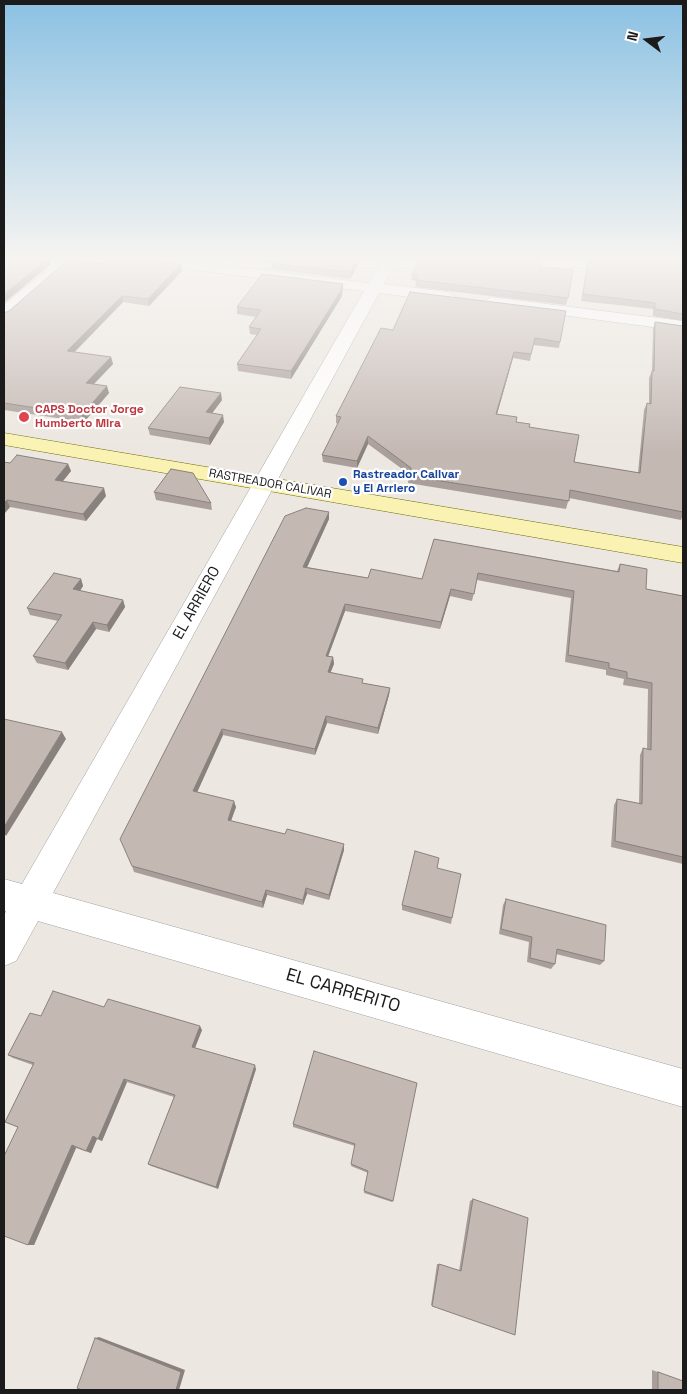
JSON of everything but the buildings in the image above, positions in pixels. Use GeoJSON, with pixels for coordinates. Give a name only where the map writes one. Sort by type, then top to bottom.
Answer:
{"type":"FeatureCollection","features":[{"type":"Feature","properties":{"kind":"main road","name":"RASTREADOR CALIVAR"},"geometry":{"type":"LineString","coordinates":[[4,439],[683,555]]}},
{"type":"Feature","properties":{"kind":"street","name":"EL ARRIERO"},"geometry":{"type":"LineString","coordinates":[[4,949],[17,898],[264,484],[354,323]]}},
{"type":"Feature","properties":{"kind":"street"},"geometry":{"type":"LineString","coordinates":[[659,323],[683,326]]}},
{"type":"Feature","properties":{"kind":"street","name":"EL CARRERITO"},"geometry":{"type":"LineString","coordinates":[[17,898],[683,1088]]}},
{"type":"Feature","properties":{"kind":"place","name":"CAPS Doctor Jorge Humberto Mira"},"geometry":{"type":"Point","coordinates":[24,417]}},
{"type":"Feature","properties":{"kind":"place","name":"Rastreador Calivar y El Arriero"},"geometry":{"type":"Point","coordinates":[343,482]}}]}
